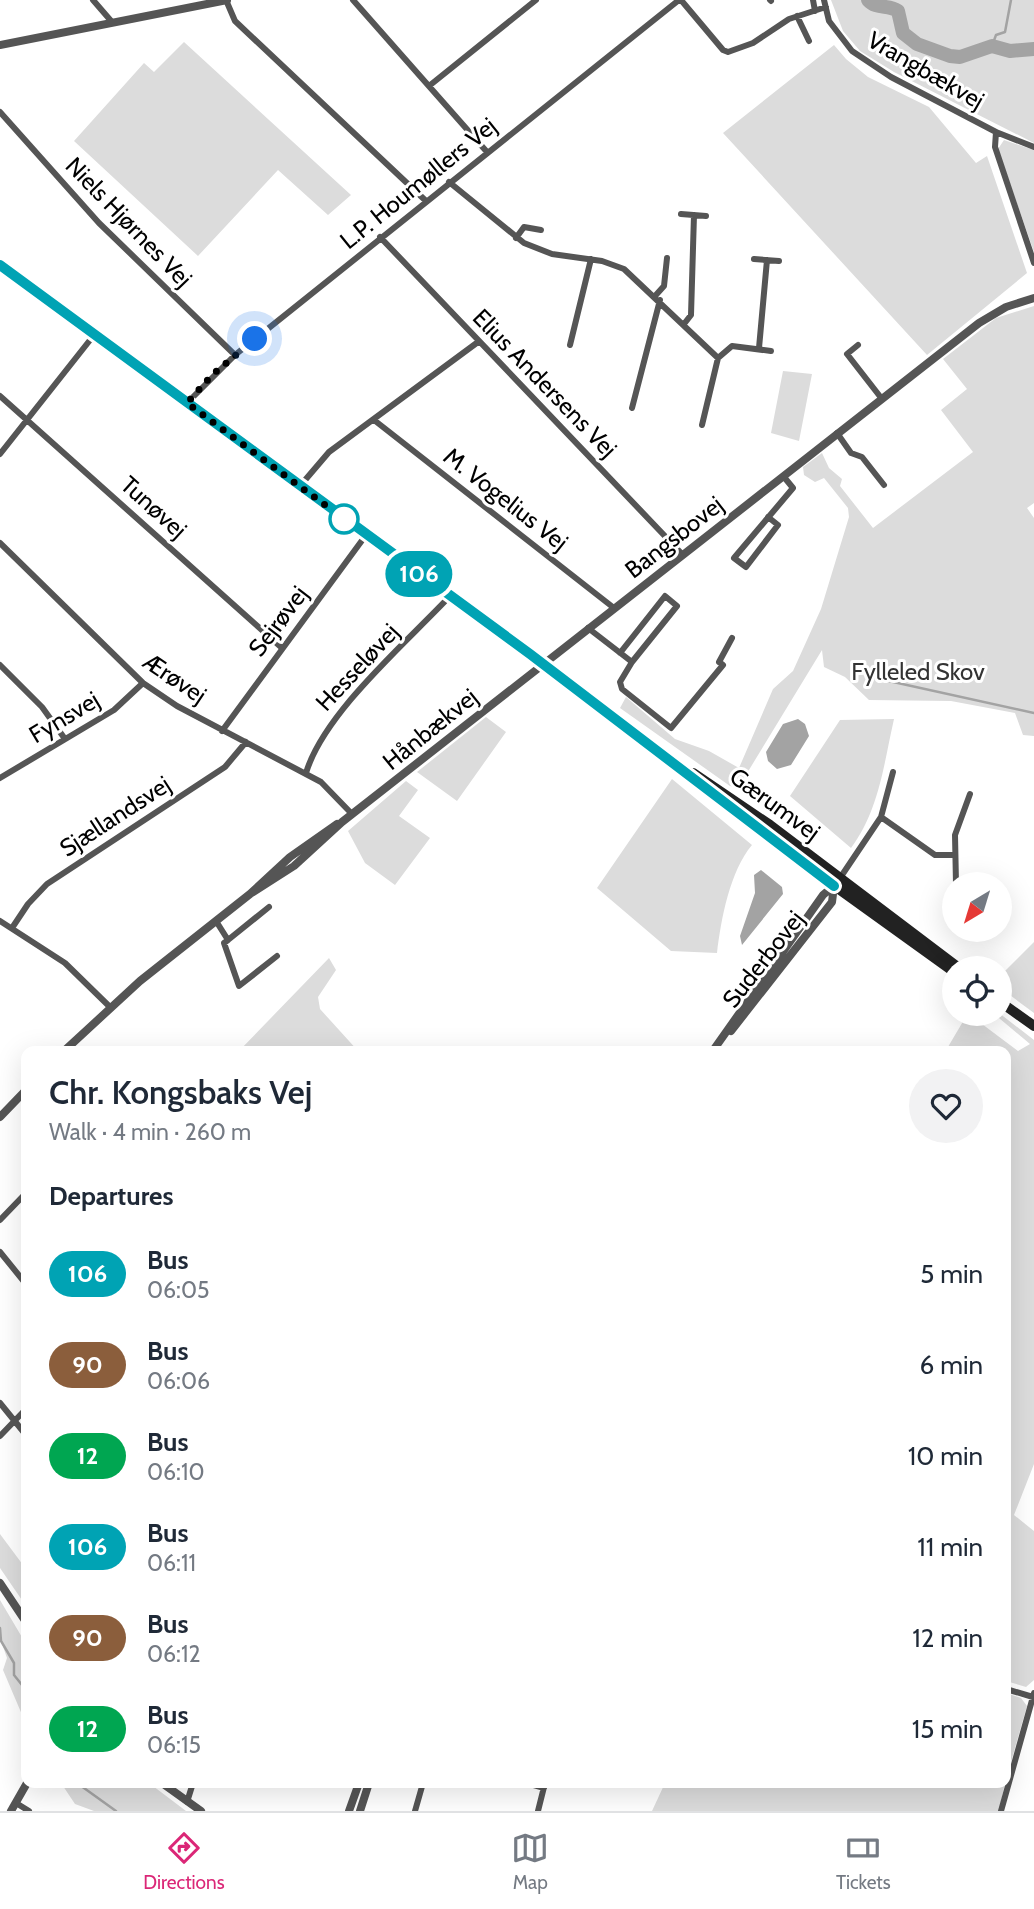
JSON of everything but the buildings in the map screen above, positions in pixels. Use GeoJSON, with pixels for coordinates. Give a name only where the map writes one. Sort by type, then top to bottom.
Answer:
{"type":"FeatureCollection","features":[{"type":"Feature","properties":{"kind":"main road","name":"Gærumvej"},"geometry":{"type":"LineString","coordinates":[[0,265],[683,769],[765,836],[837,882]]}},
{"type":"Feature","properties":{"kind":"main road"},"geometry":{"type":"LineString","coordinates":[[837,882],[942,956]]}},
{"type":"Feature","properties":{"kind":"main road"},"geometry":{"type":"LineString","coordinates":[[837,882],[942,963]]}},
{"type":"Feature","properties":{"kind":"main road"},"geometry":{"type":"LineString","coordinates":[[1012,1011],[1034,1027]]}},
{"type":"Feature","properties":{"kind":"street"},"geometry":{"type":"LineString","coordinates":[[93,0],[112,22]]}},
{"type":"Feature","properties":{"kind":"street"},"geometry":{"type":"LineString","coordinates":[[0,45],[227,0],[235,21],[426,201]]}},
{"type":"Feature","properties":{"kind":"street"},"geometry":{"type":"LineString","coordinates":[[353,0],[487,152]]}},
{"type":"Feature","properties":{"kind":"street"},"geometry":{"type":"LineString","coordinates":[[429,86],[536,0]]}},
{"type":"Feature","properties":{"kind":"street","name":"L.P. Houmøllers Vej"},"geometry":{"type":"LineString","coordinates":[[187,403],[235,355],[680,0],[723,50],[728,52],[753,43],[781,23],[815,11],[825,4]]}},
{"type":"Feature","properties":{"kind":"street"},"geometry":{"type":"LineString","coordinates":[[813,0],[815,11]]}},
{"type":"Feature","properties":{"kind":"street","name":"Vrangbækvej"},"geometry":{"type":"LineString","coordinates":[[825,4],[836,32],[852,51],[891,77],[996,132],[1034,147]]}},
{"type":"Feature","properties":{"kind":"street"},"geometry":{"type":"LineString","coordinates":[[797,16],[809,41]]}},
{"type":"Feature","properties":{"kind":"street","name":"Niels Hjørnes Vej"},"geometry":{"type":"LineString","coordinates":[[0,112],[99,223],[235,355]]}},
{"type":"Feature","properties":{"kind":"street"},"geometry":{"type":"LineString","coordinates":[[996,132],[995,147],[1034,263]]}},
{"type":"Feature","properties":{"kind":"street"},"geometry":{"type":"LineString","coordinates":[[449,182],[516,238],[552,254],[624,269],[718,358]]}},
{"type":"Feature","properties":{"kind":"street"},"geometry":{"type":"LineString","coordinates":[[681,214],[706,216]]}},
{"type":"Feature","properties":{"kind":"street"},"geometry":{"type":"LineString","coordinates":[[684,324],[691,315],[694,215]]}},
{"type":"Feature","properties":{"kind":"street"},"geometry":{"type":"LineString","coordinates":[[516,238],[524,227],[541,230]]}},
{"type":"Feature","properties":{"kind":"street","name":"Elius Andersens Vej"},"geometry":{"type":"LineString","coordinates":[[380,237],[682,554]]}},
{"type":"Feature","properties":{"kind":"street"},"geometry":{"type":"LineString","coordinates":[[632,408],[657,298],[664,286],[667,258]]}},
{"type":"Feature","properties":{"kind":"street"},"geometry":{"type":"LineString","coordinates":[[754,259],[779,261]]}},
{"type":"Feature","properties":{"kind":"street"},"geometry":{"type":"LineString","coordinates":[[570,345],[591,260]]}},
{"type":"Feature","properties":{"kind":"street"},"geometry":{"type":"LineString","coordinates":[[759,348],[766,260]]}},
{"type":"Feature","properties":{"kind":"street","name":"Bangsbovej"},"geometry":{"type":"LineString","coordinates":[[542,664],[986,318],[1006,307],[1034,298]]}},
{"type":"Feature","properties":{"kind":"street"},"geometry":{"type":"LineString","coordinates":[[0,454],[94,335]]}},
{"type":"Feature","properties":{"kind":"street"},"geometry":{"type":"LineString","coordinates":[[300,486],[329,452],[478,342]]}},
{"type":"Feature","properties":{"kind":"street"},"geometry":{"type":"LineString","coordinates":[[858,345],[847,354],[882,399]]}},
{"type":"Feature","properties":{"kind":"street"},"geometry":{"type":"LineString","coordinates":[[702,425],[718,358],[732,346],[771,351]]}},
{"type":"Feature","properties":{"kind":"street","name":"Tunøvej"},"geometry":{"type":"LineString","coordinates":[[0,396],[282,648]]}},
{"type":"Feature","properties":{"kind":"street","name":"M. Vogelius Vej"},"geometry":{"type":"LineString","coordinates":[[374,420],[614,608]]}},
{"type":"Feature","properties":{"kind":"street"},"geometry":{"type":"LineString","coordinates":[[837,433],[851,453],[862,457],[884,485]]}},
{"type":"Feature","properties":{"kind":"street","name":"Bangsbovej"},"geometry":{"type":"LineString","coordinates":[[768,517],[778,524],[746,567],[734,558],[768,517],[793,488],[784,477]]}},
{"type":"Feature","properties":{"kind":"street","name":"Sejrøvej"},"geometry":{"type":"LineString","coordinates":[[222,731],[366,535]]}},
{"type":"Feature","properties":{"kind":"street","name":"Ærøvej"},"geometry":{"type":"LineString","coordinates":[[0,543],[143,683],[222,731],[306,773],[332,791],[352,814]]}},
{"type":"Feature","properties":{"kind":"street","name":"Hesseløvej"},"geometry":{"type":"LineString","coordinates":[[306,773],[320,738],[338,714],[450,596]]}},
{"type":"Feature","properties":{"kind":"street","name":"Bangsbovej"},"geometry":{"type":"LineString","coordinates":[[620,653],[665,596],[677,606],[632,662],[620,682],[622,688],[671,728],[723,665],[719,662],[732,638]]}},
{"type":"Feature","properties":{"kind":"street"},"geometry":{"type":"LineString","coordinates":[[588,628],[632,662]]}},
{"type":"Feature","properties":{"kind":"street","name":"Hånbækvej"},"geometry":{"type":"LineString","coordinates":[[70,1046],[110,1007],[216,921],[250,894],[294,866],[342,822],[542,664]]}},
{"type":"Feature","properties":{"kind":"street"},"geometry":{"type":"LineString","coordinates":[[0,665],[42,707],[65,739]]}},
{"type":"Feature","properties":{"kind":"street","name":"Fynsvej"},"geometry":{"type":"LineString","coordinates":[[0,779],[114,710],[143,683]]}},
{"type":"Feature","properties":{"kind":"street","name":"Sjællandsvej"},"geometry":{"type":"LineString","coordinates":[[12,928],[28,904],[47,884],[225,767],[246,742]]}},
{"type":"Feature","properties":{"kind":"street"},"geometry":{"type":"LineString","coordinates":[[837,882],[881,817],[892,772]]}},
{"type":"Feature","properties":{"kind":"street"},"geometry":{"type":"LineString","coordinates":[[956,872],[955,835],[970,794]]}},
{"type":"Feature","properties":{"kind":"street"},"geometry":{"type":"LineString","coordinates":[[881,817],[935,855],[954,855]]}},
{"type":"Feature","properties":{"kind":"street","name":"Suderbovej"},"geometry":{"type":"LineString","coordinates":[[717,1046],[815,906],[837,882]]}},
{"type":"Feature","properties":{"kind":"street"},"geometry":{"type":"LineString","coordinates":[[270,907],[224,943],[239,986],[277,956]]}},
{"type":"Feature","properties":{"kind":"street"},"geometry":{"type":"LineString","coordinates":[[0,921],[65,963],[110,1007]]}},
{"type":"Feature","properties":{"kind":"street"},"geometry":{"type":"LineString","coordinates":[[216,921],[228,940]]}},
{"type":"Feature","properties":{"kind":"street"},"geometry":{"type":"LineString","coordinates":[[0,1117],[21,1095]]}},
{"type":"Feature","properties":{"kind":"street"},"geometry":{"type":"LineString","coordinates":[[0,1220],[21,1198]]}},
{"type":"Feature","properties":{"kind":"street"},"geometry":{"type":"LineString","coordinates":[[0,1252],[21,1278]]}},
{"type":"Feature","properties":{"kind":"street"},"geometry":{"type":"LineString","coordinates":[[0,1264],[6,1258]]}},
{"type":"Feature","properties":{"kind":"street"},"geometry":{"type":"LineString","coordinates":[[0,1402],[21,1429]]}},
{"type":"Feature","properties":{"kind":"street"},"geometry":{"type":"LineString","coordinates":[[0,1436],[21,1414]]}},
{"type":"Feature","properties":{"kind":"street"},"geometry":{"type":"LineString","coordinates":[[0,1583],[21,1614]]}},
{"type":"Feature","properties":{"kind":"street"},"geometry":{"type":"LineString","coordinates":[[1011,1690],[1033,1695],[1031,1720],[1011,1781]]}},
{"type":"Feature","properties":{"kind":"street"},"geometry":{"type":"LineString","coordinates":[[24,1788],[13,1807],[29,1811]]}},
{"type":"Feature","properties":{"kind":"street"},"geometry":{"type":"LineString","coordinates":[[169,1788],[201,1811]]}},
{"type":"Feature","properties":{"kind":"street"},"geometry":{"type":"LineString","coordinates":[[187,1802],[191,1788]]}},
{"type":"Feature","properties":{"kind":"street"},"geometry":{"type":"LineString","coordinates":[[349,1811],[357,1788]]}},
{"type":"Feature","properties":{"kind":"street"},"geometry":{"type":"LineString","coordinates":[[360,1811],[367,1788]]}},
{"type":"Feature","properties":{"kind":"street"},"geometry":{"type":"LineString","coordinates":[[415,1811],[422,1788]]}},
{"type":"Feature","properties":{"kind":"street"},"geometry":{"type":"LineString","coordinates":[[538,1811],[544,1788]]}},
{"type":"Feature","properties":{"kind":"street"},"geometry":{"type":"LineString","coordinates":[[1001,1811],[1009,1788]]}},
{"type":"Feature","properties":{"kind":"green space"},"geometry":{"type":"Polygon","coordinates":[[[831,0],[1034,0],[1034,143],[894,72],[860,51],[843,31],[831,0]]]}},
{"type":"Feature","properties":{"kind":"green space"},"geometry":{"type":"Polygon","coordinates":[[[184,42],[351,195],[328,215],[278,170],[198,256],[74,141],[144,63],[154,72],[184,42]]]}},
{"type":"Feature","properties":{"kind":"green space"},"geometry":{"type":"Polygon","coordinates":[[[834,45],[868,77],[929,107],[976,163],[987,156],[1027,273],[927,355],[723,133],[834,45]]]}},
{"type":"Feature","properties":{"kind":"green space"},"geometry":{"type":"Polygon","coordinates":[[[1004,140],[1034,150],[1034,252],[998,149],[1004,140]]]}},
{"type":"Feature","properties":{"kind":"green space","name":"Fylleled Skov"},"geometry":{"type":"Polygon","coordinates":[[[1034,306],[1034,503],[1027,508],[1034,518],[1034,736],[1023,735],[1015,713],[951,701],[869,700],[845,677],[824,667],[822,650],[738,788],[730,786],[620,708],[626,697],[675,739],[709,751],[739,768],[773,689],[793,671],[821,609],[849,517],[848,508],[824,478],[815,482],[804,475],[803,467],[822,453],[829,468],[842,479],[840,486],[873,528],[973,452],[941,410],[967,389],[943,359],[996,318],[1034,306]]]}},
{"type":"Feature","properties":{"kind":"green space"},"geometry":{"type":"Polygon","coordinates":[[[783,371],[812,374],[799,441],[771,433],[783,371]]]}},
{"type":"Feature","properties":{"kind":"green space"},"geometry":{"type":"Polygon","coordinates":[[[486,717],[506,732],[457,801],[417,772],[486,717]]]}},
{"type":"Feature","properties":{"kind":"green space"},"geometry":{"type":"Polygon","coordinates":[[[894,719],[874,803],[851,848],[790,796],[840,720],[894,719]]]}},
{"type":"Feature","properties":{"kind":"green space"},"geometry":{"type":"Polygon","coordinates":[[[672,779],[752,845],[732,882],[717,953],[671,951],[597,888],[672,779]]]}},
{"type":"Feature","properties":{"kind":"green space"},"geometry":{"type":"Polygon","coordinates":[[[406,781],[418,790],[399,816],[430,838],[395,885],[365,863],[348,831],[406,781]]]}},
{"type":"Feature","properties":{"kind":"green space"},"geometry":{"type":"Polygon","coordinates":[[[1034,942],[1034,1013],[1012,997],[1012,964],[1034,942]]]}},
{"type":"Feature","properties":{"kind":"green space"},"geometry":{"type":"Polygon","coordinates":[[[329,958],[336,970],[318,997],[320,1009],[354,1046],[244,1046],[329,958]]]}},
{"type":"Feature","properties":{"kind":"green space"},"geometry":{"type":"Polygon","coordinates":[[[1012,1023],[1034,1040],[1034,1464],[1014,1515],[1034,1531],[1034,1680],[1026,1687],[1011,1682],[1011,1046],[949,1046],[960,1026],[985,1026],[1018,1051],[1030,1044],[1009,1026],[1012,1026],[1012,1023]]]}},
{"type":"Feature","properties":{"kind":"green space"},"geometry":{"type":"Polygon","coordinates":[[[0,1534],[21,1562],[21,1599],[0,1568],[0,1534]]]}},
{"type":"Feature","properties":{"kind":"green space"},"geometry":{"type":"Polygon","coordinates":[[[0,1600],[21,1636],[21,1712],[3,1670],[7,1658],[0,1638],[0,1600]]]}},
{"type":"Feature","properties":{"kind":"green space"},"geometry":{"type":"Polygon","coordinates":[[[1011,1695],[1021,1698],[1027,1706],[1011,1762],[1011,1695]]]}},
{"type":"Feature","properties":{"kind":"green space"},"geometry":{"type":"Polygon","coordinates":[[[64,1788],[156,1788],[186,1811],[94,1811],[75,1804],[64,1788]]]}},
{"type":"Feature","properties":{"kind":"green space"},"geometry":{"type":"Polygon","coordinates":[[[663,1788],[1004,1788],[999,1811],[652,1811],[663,1788]]]}},
{"type":"Feature","properties":{"kind":"shaded area"},"geometry":{"type":"Polygon","coordinates":[[[798,719],[805,724],[809,736],[791,765],[777,769],[768,761],[766,752],[783,724],[798,719]]]}},
{"type":"Feature","properties":{"kind":"shaded area"},"geometry":{"type":"Polygon","coordinates":[[[761,870],[782,887],[783,894],[742,945],[740,936],[755,893],[754,875],[761,870]]]}},
{"type":"Feature","properties":{"kind":"waterway"},"geometry":{"type":"LineString","coordinates":[[868,0],[875,5],[898,11],[903,33],[917,44],[950,56],[960,57],[992,46],[1010,51],[1034,49]]}},
{"type":"Feature","properties":{"kind":"waterway"},"geometry":{"type":"LineString","coordinates":[[992,46],[996,35],[1005,32],[1011,0]]}},
{"type":"Feature","properties":{"kind":"waterway"},"geometry":{"type":"LineString","coordinates":[[866,676],[1034,713]]}},
{"type":"Feature","properties":{"kind":"waterway"},"geometry":{"type":"LineString","coordinates":[[0,1628],[1,1641],[14,1663],[14,1675],[21,1684]]}},
{"type":"Feature","properties":{"kind":"waterway"},"geometry":{"type":"LineString","coordinates":[[84,1788],[116,1811]]}},
{"type":"Feature","properties":{"kind":"bus line","name":"106"},"geometry":{"type":"LineString","coordinates":[[0,265],[530,654],[683,769],[765,836],[834,886]]}},
{"type":"Feature","properties":{"kind":"route"},"geometry":{"type":"LineString","coordinates":[[255,339],[212,375],[187,403],[344,519]]}}]}
